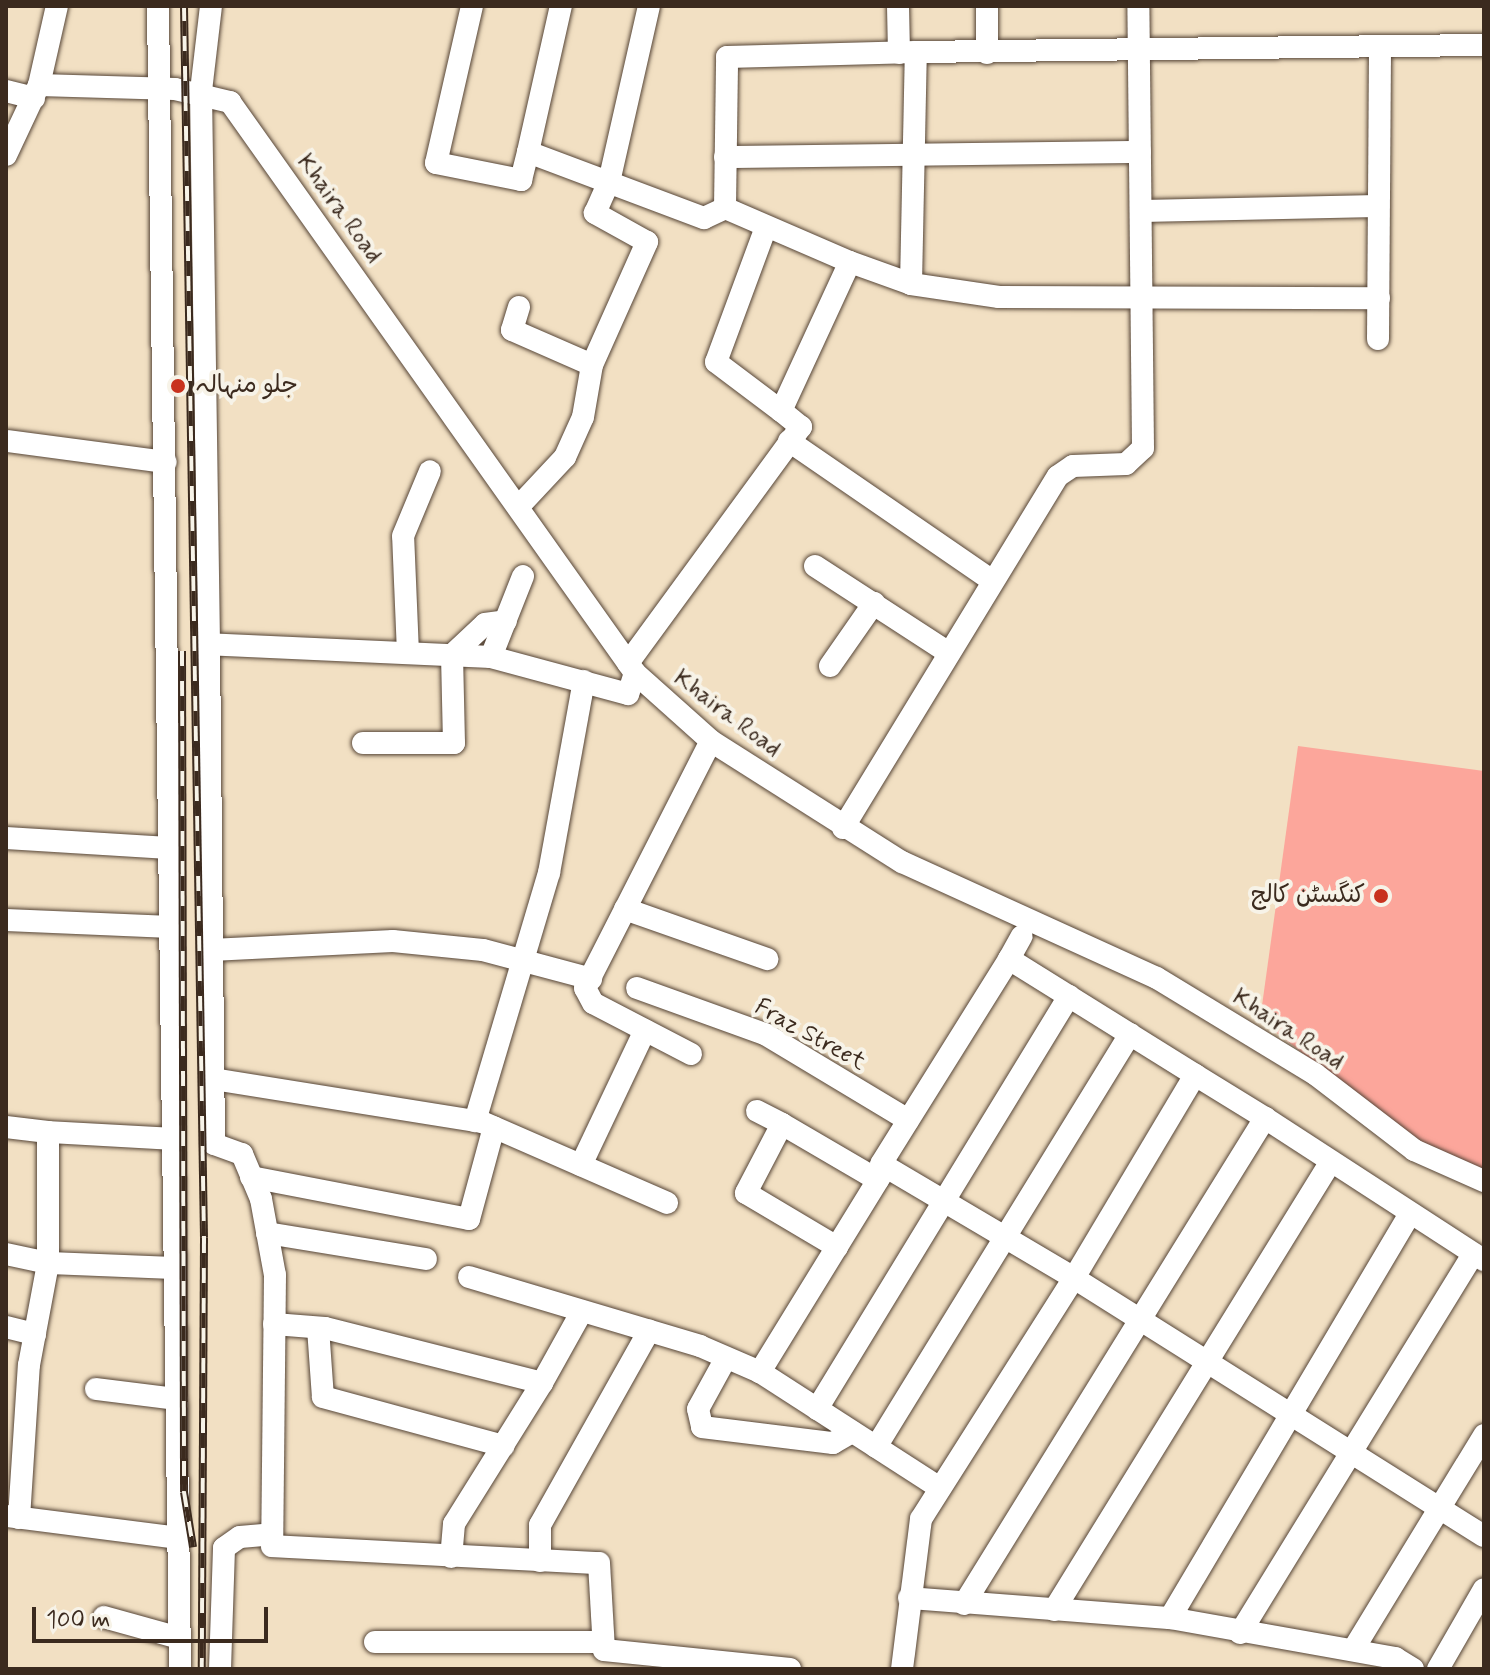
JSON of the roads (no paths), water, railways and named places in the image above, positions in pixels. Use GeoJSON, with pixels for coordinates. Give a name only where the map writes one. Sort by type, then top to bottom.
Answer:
{"type":"FeatureCollection","features":[{"type":"Feature","properties":{"kind":"street"},"geometry":{"type":"LineString","coordinates":[[6,155],[37,91],[57,6]]}},
{"type":"Feature","properties":{"kind":"street"},"geometry":{"type":"LineString","coordinates":[[158,6],[180,1669]]}},
{"type":"Feature","properties":{"kind":"street"},"geometry":{"type":"LineString","coordinates":[[211,6],[201,91],[214,1144],[242,1154],[267,1233],[274,1324],[272,1546],[599,1563],[603,1654]]}},
{"type":"Feature","properties":{"kind":"street"},"geometry":{"type":"LineString","coordinates":[[472,6],[436,163],[521,180],[561,6]]}},
{"type":"Feature","properties":{"kind":"street"},"geometry":{"type":"LineString","coordinates":[[521,504],[565,457],[583,417],[592,365],[647,242],[595,213],[609,182],[649,6]]}},
{"type":"Feature","properties":{"kind":"street"},"geometry":{"type":"LineString","coordinates":[[898,6],[907,52],[914,157],[911,284]]}},
{"type":"Feature","properties":{"kind":"street"},"geometry":{"type":"LineString","coordinates":[[987,6],[987,53]]}},
{"type":"Feature","properties":{"kind":"street"},"geometry":{"type":"LineString","coordinates":[[843,828],[990,579],[1064,469],[1137,459],[1141,211],[1138,6]]}},
{"type":"Feature","properties":{"kind":"street"},"geometry":{"type":"LineString","coordinates":[[725,208],[727,57],[1484,45]]}},
{"type":"Feature","properties":{"kind":"street"},"geometry":{"type":"LineString","coordinates":[[1378,339],[1380,46]]}},
{"type":"Feature","properties":{"kind":"street","name":"Khaira Road"},"geometry":{"type":"LineString","coordinates":[[6,91],[201,91],[230,102],[521,504],[632,668],[711,741],[843,828],[1157,978],[1315,1074],[1414,1150],[1484,1181]]}},
{"type":"Feature","properties":{"kind":"street"},"geometry":{"type":"LineString","coordinates":[[528,152],[704,218],[725,208]]}},
{"type":"Feature","properties":{"kind":"street"},"geometry":{"type":"LineString","coordinates":[[725,157],[1140,152]]}},
{"type":"Feature","properties":{"kind":"street"},"geometry":{"type":"LineString","coordinates":[[1141,211],[1378,206]]}},
{"type":"Feature","properties":{"kind":"street"},"geometry":{"type":"LineString","coordinates":[[725,208],[850,262],[911,284],[999,297],[1140,294],[1379,298]]}},
{"type":"Feature","properties":{"kind":"street"},"geometry":{"type":"LineString","coordinates":[[209,644],[491,657],[628,694],[632,668],[801,427],[716,362],[766,227]]}},
{"type":"Feature","properties":{"kind":"street"},"geometry":{"type":"LineString","coordinates":[[781,411],[850,262]]}},
{"type":"Feature","properties":{"kind":"street"},"geometry":{"type":"LineString","coordinates":[[519,307],[512,330],[592,365]]}},
{"type":"Feature","properties":{"kind":"street"},"geometry":{"type":"LineString","coordinates":[[8,441],[166,462]]}},
{"type":"Feature","properties":{"kind":"street"},"geometry":{"type":"LineString","coordinates":[[789,441],[990,579]]}},
{"type":"Feature","properties":{"kind":"street"},"geometry":{"type":"LineString","coordinates":[[408,653],[403,536],[430,471]]}},
{"type":"Feature","properties":{"kind":"street"},"geometry":{"type":"LineString","coordinates":[[815,566],[946,651]]}},
{"type":"Feature","properties":{"kind":"street"},"geometry":{"type":"LineString","coordinates":[[491,657],[523,576]]}},
{"type":"Feature","properties":{"kind":"street"},"geometry":{"type":"LineString","coordinates":[[830,666],[874,603]]}},
{"type":"Feature","properties":{"kind":"street"},"geometry":{"type":"LineString","coordinates":[[363,743],[454,743],[452,655],[485,624],[506,621]]}},
{"type":"Feature","properties":{"kind":"street"},"geometry":{"type":"LineString","coordinates":[[251,1177],[469,1219],[484,1124],[519,959],[549,873],[584,681]]}},
{"type":"Feature","properties":{"kind":"street"},"geometry":{"type":"LineString","coordinates":[[691,1054],[585,997],[625,909],[711,741]]}},
{"type":"Feature","properties":{"kind":"street"},"geometry":{"type":"LineString","coordinates":[[6,838],[169,848]]}},
{"type":"Feature","properties":{"kind":"street"},"geometry":{"type":"LineString","coordinates":[[625,909],[767,959]]}},
{"type":"Feature","properties":{"kind":"street"},"geometry":{"type":"LineString","coordinates":[[6,920],[171,927]]}},
{"type":"Feature","properties":{"kind":"street"},"geometry":{"type":"LineString","coordinates":[[760,1372],[882,1174],[908,1120],[1022,936]]}},
{"type":"Feature","properties":{"kind":"street"},"geometry":{"type":"LineString","coordinates":[[211,950],[393,941],[519,959],[591,979]]}},
{"type":"Feature","properties":{"kind":"street"},"geometry":{"type":"LineString","coordinates":[[1009,959],[1265,1118],[1409,1215],[1479,1257],[1349,1453],[1240,1633]]}},
{"type":"Feature","properties":{"kind":"street","name":"Fraz Street"},"geometry":{"type":"LineString","coordinates":[[637,988],[765,1034],[908,1120]]}},
{"type":"Feature","properties":{"kind":"street"},"geometry":{"type":"LineString","coordinates":[[817,1409],[1069,996]]}},
{"type":"Feature","properties":{"kind":"street"},"geometry":{"type":"LineString","coordinates":[[581,1165],[645,1030]]}},
{"type":"Feature","properties":{"kind":"street"},"geometry":{"type":"LineString","coordinates":[[876,1447],[1130,1034]]}},
{"type":"Feature","properties":{"kind":"street"},"geometry":{"type":"LineString","coordinates":[[902,1669],[921,1519],[1074,1278],[1195,1075]]}},
{"type":"Feature","properties":{"kind":"street"},"geometry":{"type":"LineString","coordinates":[[213,1079],[484,1124],[667,1203]]}},
{"type":"Feature","properties":{"kind":"street"},"geometry":{"type":"LineString","coordinates":[[757,1111],[882,1174],[942,1200],[1005,1236],[1289,1417],[1484,1536]]}},
{"type":"Feature","properties":{"kind":"street"},"geometry":{"type":"LineString","coordinates":[[964,1604],[1265,1118]]}},
{"type":"Feature","properties":{"kind":"street"},"geometry":{"type":"LineString","coordinates":[[782,1124],[746,1193],[837,1247]]}},
{"type":"Feature","properties":{"kind":"street"},"geometry":{"type":"LineString","coordinates":[[6,1127],[173,1139]]}},
{"type":"Feature","properties":{"kind":"street"},"geometry":{"type":"LineString","coordinates":[[48,1132],[48,1263],[35,1334],[13,1517],[178,1538]]}},
{"type":"Feature","properties":{"kind":"street"},"geometry":{"type":"LineString","coordinates":[[1054,1610],[1330,1163]]}},
{"type":"Feature","properties":{"kind":"street"},"geometry":{"type":"LineString","coordinates":[[1170,1618],[1409,1215]]}},
{"type":"Feature","properties":{"kind":"street"},"geometry":{"type":"LineString","coordinates":[[267,1233],[426,1259]]}},
{"type":"Feature","properties":{"kind":"street"},"geometry":{"type":"LineString","coordinates":[[6,1254],[48,1263],[175,1268]]}},
{"type":"Feature","properties":{"kind":"street"},"geometry":{"type":"LineString","coordinates":[[469,1277],[649,1331],[760,1372],[940,1488]]}},
{"type":"Feature","properties":{"kind":"street"},"geometry":{"type":"LineString","coordinates":[[451,1557],[454,1524],[542,1383],[582,1311]]}},
{"type":"Feature","properties":{"kind":"street"},"geometry":{"type":"LineString","coordinates":[[274,1324],[318,1328],[542,1383]]}},
{"type":"Feature","properties":{"kind":"street"},"geometry":{"type":"LineString","coordinates":[[6,1327],[35,1334]]}},
{"type":"Feature","properties":{"kind":"street"},"geometry":{"type":"LineString","coordinates":[[318,1328],[323,1397],[503,1446]]}},
{"type":"Feature","properties":{"kind":"street"},"geometry":{"type":"LineString","coordinates":[[540,1561],[540,1525],[649,1331]]}},
{"type":"Feature","properties":{"kind":"street"},"geometry":{"type":"LineString","coordinates":[[726,1358],[698,1409],[702,1427],[833,1443],[852,1432]]}},
{"type":"Feature","properties":{"kind":"street"},"geometry":{"type":"LineString","coordinates":[[96,1389],[176,1399]]}},
{"type":"Feature","properties":{"kind":"street"},"geometry":{"type":"LineString","coordinates":[[1353,1650],[1484,1435]]}},
{"type":"Feature","properties":{"kind":"street"},"geometry":{"type":"LineString","coordinates":[[220,1669],[224,1548],[240,1537],[272,1534]]}},
{"type":"Feature","properties":{"kind":"street"},"geometry":{"type":"LineString","coordinates":[[1438,1669],[1484,1589]]}},
{"type":"Feature","properties":{"kind":"street"},"geometry":{"type":"LineString","coordinates":[[909,1598],[1170,1618],[1240,1633],[1353,1650],[1413,1669]]}},
{"type":"Feature","properties":{"kind":"street"},"geometry":{"type":"LineString","coordinates":[[104,1617],[179,1638]]}},
{"type":"Feature","properties":{"kind":"street"},"geometry":{"type":"LineString","coordinates":[[375,1642],[603,1654],[778,1668]]}},
{"type":"Feature","properties":{"kind":"railway"},"geometry":{"type":"LineString","coordinates":[[184,6],[204,1238],[202,1669]]}},
{"type":"Feature","properties":{"kind":"railway"},"geometry":{"type":"LineString","coordinates":[[182,651],[184,1492],[193,1547]]}},
{"type":"Feature","properties":{"kind":"place","name":"جلو منہالہ"},"geometry":{"type":"Point","coordinates":[178,386]}},
{"type":"Feature","properties":{"kind":"place","name":"کنگسٹن کالج"},"geometry":{"type":"Point","coordinates":[1381,896]}}]}
